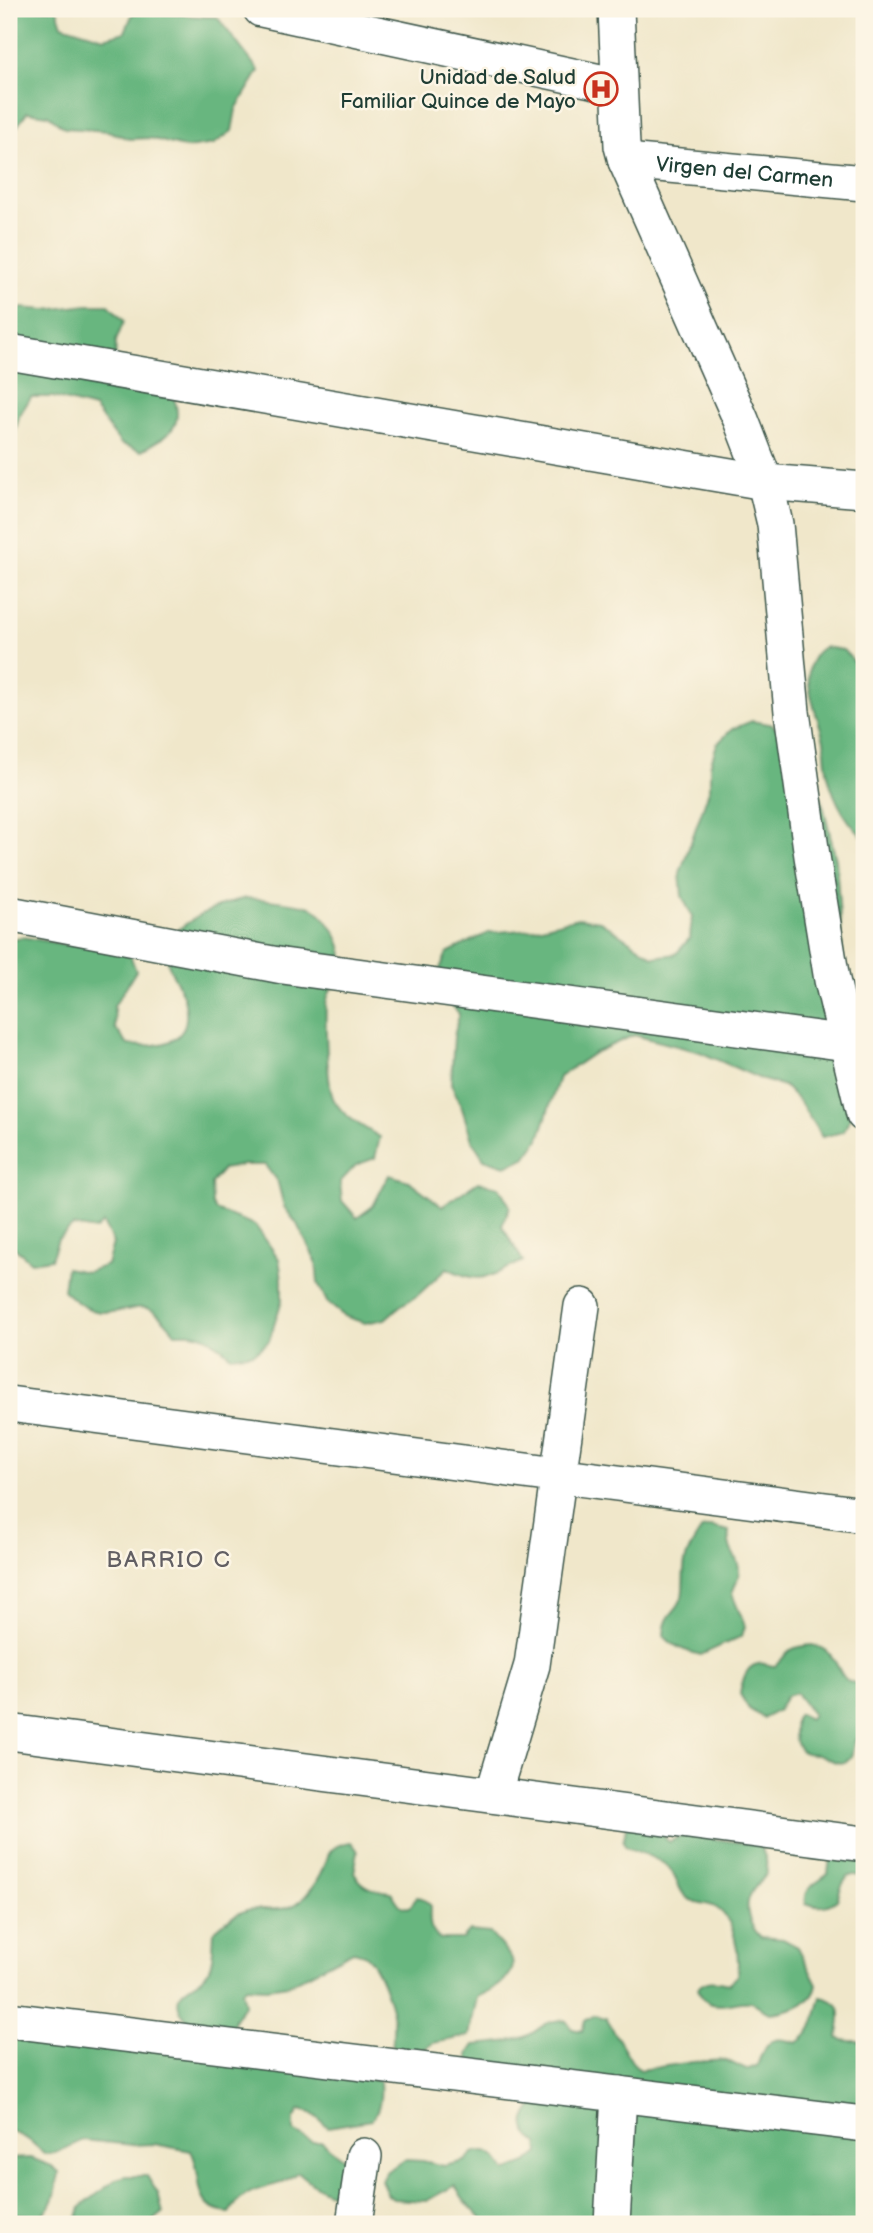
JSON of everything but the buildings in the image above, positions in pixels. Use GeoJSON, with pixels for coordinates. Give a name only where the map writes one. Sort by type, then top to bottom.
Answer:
{"type":"FeatureCollection","features":[{"type":"Feature","properties":{"kind":"street"},"geometry":{"type":"LineString","coordinates":[[261,9],[619,86]]}},
{"type":"Feature","properties":{"kind":"street"},"geometry":{"type":"LineString","coordinates":[[616,9],[622,146],[626,161],[741,420],[765,482],[775,524],[792,712],[812,856],[829,966],[864,1114]]}},
{"type":"Feature","properties":{"kind":"street","name":"Virgen del Carmen"},"geometry":{"type":"LineString","coordinates":[[626,161],[864,183]]}},
{"type":"Feature","properties":{"kind":"street"},"geometry":{"type":"LineString","coordinates":[[9,352],[765,482],[864,490]]}},
{"type":"Feature","properties":{"kind":"street"},"geometry":{"type":"LineString","coordinates":[[9,915],[282,966],[847,1042]]}},
{"type":"Feature","properties":{"kind":"street"},"geometry":{"type":"LineString","coordinates":[[493,1795],[532,1665],[582,1306]]}},
{"type":"Feature","properties":{"kind":"street"},"geometry":{"type":"LineString","coordinates":[[9,1404],[864,1515]]}},
{"type":"Feature","properties":{"kind":"street"},"geometry":{"type":"LineString","coordinates":[[9,1732],[864,1844]]}},
{"type":"Feature","properties":{"kind":"street"},"geometry":{"type":"LineString","coordinates":[[9,2020],[864,2124]]}},
{"type":"Feature","properties":{"kind":"street"},"geometry":{"type":"LineString","coordinates":[[612,2224],[619,2094]]}},
{"type":"Feature","properties":{"kind":"street"},"geometry":{"type":"LineString","coordinates":[[354,2224],[364,2156]]}},
{"type":"Feature","properties":{"kind":"green space"},"geometry":{"type":"Polygon","coordinates":[[[9,9],[57,9],[62,25],[104,38],[125,32],[133,13],[217,17],[259,71],[236,109],[232,131],[214,144],[187,148],[150,138],[129,139],[108,131],[65,128],[48,115],[27,112],[9,138],[9,9]]]}},
{"type":"Feature","properties":{"kind":"green space"},"geometry":{"type":"Polygon","coordinates":[[[109,305],[124,321],[116,341],[115,363],[170,387],[177,411],[174,426],[169,433],[141,451],[121,444],[94,408],[53,397],[31,397],[19,416],[9,458],[9,307],[46,310],[109,305]]]}},
{"type":"Feature","properties":{"kind":"green space"},"geometry":{"type":"Polygon","coordinates":[[[824,647],[843,650],[852,659],[864,685],[864,838],[850,822],[834,794],[824,741],[810,691],[810,666],[815,655],[824,647]]]}},
{"type":"Feature","properties":{"kind":"green space"},"geometry":{"type":"Polygon","coordinates":[[[752,721],[773,725],[821,797],[836,860],[853,1113],[843,1132],[822,1137],[799,1101],[784,1086],[763,1080],[700,1052],[634,1035],[594,1053],[559,1077],[539,1139],[525,1158],[505,1166],[484,1159],[472,1140],[451,1084],[454,1037],[459,1014],[446,997],[438,973],[447,953],[488,933],[533,929],[578,918],[600,921],[654,957],[676,954],[690,938],[692,916],[682,896],[680,873],[710,788],[710,766],[717,744],[732,729],[752,721]]]}},
{"type":"Feature","properties":{"kind":"green space"},"geometry":{"type":"Polygon","coordinates":[[[246,898],[293,903],[315,909],[331,927],[342,950],[342,965],[326,1004],[327,1054],[332,1093],[343,1112],[380,1137],[375,1158],[356,1165],[340,1182],[342,1201],[357,1218],[373,1206],[389,1175],[409,1181],[442,1206],[478,1182],[499,1187],[510,1206],[502,1226],[523,1261],[494,1275],[478,1278],[447,1268],[417,1296],[385,1319],[365,1323],[344,1316],[327,1302],[318,1283],[316,1261],[297,1224],[284,1207],[278,1183],[265,1165],[223,1169],[211,1183],[215,1210],[255,1225],[279,1259],[282,1279],[282,1300],[269,1341],[254,1353],[231,1356],[206,1337],[193,1333],[175,1333],[164,1320],[148,1309],[115,1312],[91,1310],[63,1290],[66,1268],[87,1272],[107,1265],[113,1243],[103,1223],[95,1230],[73,1226],[58,1239],[51,1259],[31,1262],[9,1243],[9,939],[23,937],[68,945],[113,940],[129,952],[136,971],[114,1006],[115,1028],[128,1045],[162,1044],[179,1035],[186,1017],[184,998],[168,962],[167,939],[204,913],[246,898]]]}},
{"type":"Feature","properties":{"kind":"green space"},"geometry":{"type":"Polygon","coordinates":[[[711,1527],[729,1531],[729,1544],[739,1571],[732,1594],[745,1626],[742,1636],[701,1655],[681,1648],[664,1636],[669,1617],[682,1597],[688,1553],[702,1529],[711,1527]]]}},
{"type":"Feature","properties":{"kind":"green space"},"geometry":{"type":"Polygon","coordinates":[[[812,1645],[829,1653],[845,1678],[857,1683],[864,1694],[864,1735],[855,1740],[851,1756],[843,1763],[804,1753],[797,1746],[794,1734],[795,1718],[799,1714],[809,1719],[812,1714],[796,1693],[786,1696],[778,1710],[764,1718],[749,1709],[740,1694],[745,1676],[754,1665],[762,1663],[775,1666],[793,1649],[812,1645]]]}},
{"type":"Feature","properties":{"kind":"green space"},"geometry":{"type":"Polygon","coordinates":[[[628,1820],[658,1829],[669,1842],[683,1835],[760,1845],[766,1859],[767,1873],[750,1896],[750,1922],[761,1937],[783,1939],[798,1947],[817,1985],[811,1998],[792,2009],[770,2013],[751,2002],[721,2005],[707,2002],[698,1988],[705,1983],[729,1984],[737,1976],[738,1958],[732,1929],[728,1920],[715,1907],[692,1901],[685,1896],[666,1865],[626,1847],[623,1842],[628,1820]]]}},
{"type":"Feature","properties":{"kind":"green space"},"geometry":{"type":"Polygon","coordinates":[[[351,1842],[358,1851],[354,1873],[366,1886],[391,1892],[403,1907],[410,1907],[417,1897],[422,1898],[430,1905],[431,1928],[440,1939],[462,1939],[469,1931],[490,1933],[511,1958],[513,1965],[508,1977],[477,1997],[469,2036],[433,2043],[423,2050],[417,2059],[396,2056],[393,2047],[392,2012],[383,1984],[369,1959],[364,1954],[353,1951],[288,1985],[245,1987],[242,1992],[245,2003],[232,2030],[202,2027],[189,2022],[180,2010],[179,1998],[209,1969],[213,1955],[214,1931],[233,1916],[247,1910],[281,1909],[294,1905],[314,1886],[333,1849],[351,1842]]]}},
{"type":"Feature","properties":{"kind":"green space"},"geometry":{"type":"Polygon","coordinates":[[[837,1849],[864,1849],[864,1878],[858,1875],[849,1877],[837,1900],[830,1904],[818,1906],[806,1903],[809,1889],[828,1874],[830,1858],[837,1849]]]}},
{"type":"Feature","properties":{"kind":"green space"},"geometry":{"type":"Polygon","coordinates":[[[821,1997],[830,1999],[839,2007],[838,2038],[864,2042],[864,2224],[484,2224],[462,2198],[455,2185],[426,2201],[393,2199],[381,2180],[387,2171],[405,2160],[444,2166],[465,2161],[478,2151],[489,2153],[496,2158],[506,2171],[526,2163],[539,2153],[538,2143],[526,2130],[526,2116],[548,2092],[469,2066],[468,2054],[474,2045],[519,2039],[553,2021],[566,2021],[572,2029],[582,2031],[585,2021],[595,2015],[606,2018],[632,2062],[640,2070],[726,2060],[746,2070],[757,2066],[763,2051],[771,2042],[781,2039],[797,2043],[803,2039],[814,2023],[821,1997]]]}},
{"type":"Feature","properties":{"kind":"green space"},"geometry":{"type":"Polygon","coordinates":[[[9,2020],[380,2081],[380,2102],[371,2120],[328,2127],[311,2113],[300,2110],[294,2119],[294,2131],[312,2142],[322,2142],[347,2162],[349,2193],[328,2192],[298,2172],[281,2183],[244,2196],[230,2213],[217,2210],[203,2198],[191,2151],[154,2144],[133,2145],[83,2140],[55,2153],[45,2154],[29,2140],[9,2130],[9,2020]]]}},
{"type":"Feature","properties":{"kind":"green space"},"geometry":{"type":"Polygon","coordinates":[[[31,2158],[52,2166],[59,2172],[54,2198],[43,2214],[9,2216],[9,2159],[31,2158]]]}},
{"type":"Feature","properties":{"kind":"green space"},"geometry":{"type":"Polygon","coordinates":[[[125,2176],[147,2176],[158,2194],[163,2213],[149,2224],[76,2224],[81,2207],[115,2180],[125,2176]]]}},
{"type":"Feature","properties":{"kind":"place","name":"Unidad de Salud Familiar Quince de Mayo"},"geometry":{"type":"Point","coordinates":[601,89]}},
{"type":"Feature","properties":{"kind":"district","name":"BARRIO C"},"geometry":{"type":"Point","coordinates":[169,1559]}}]}
